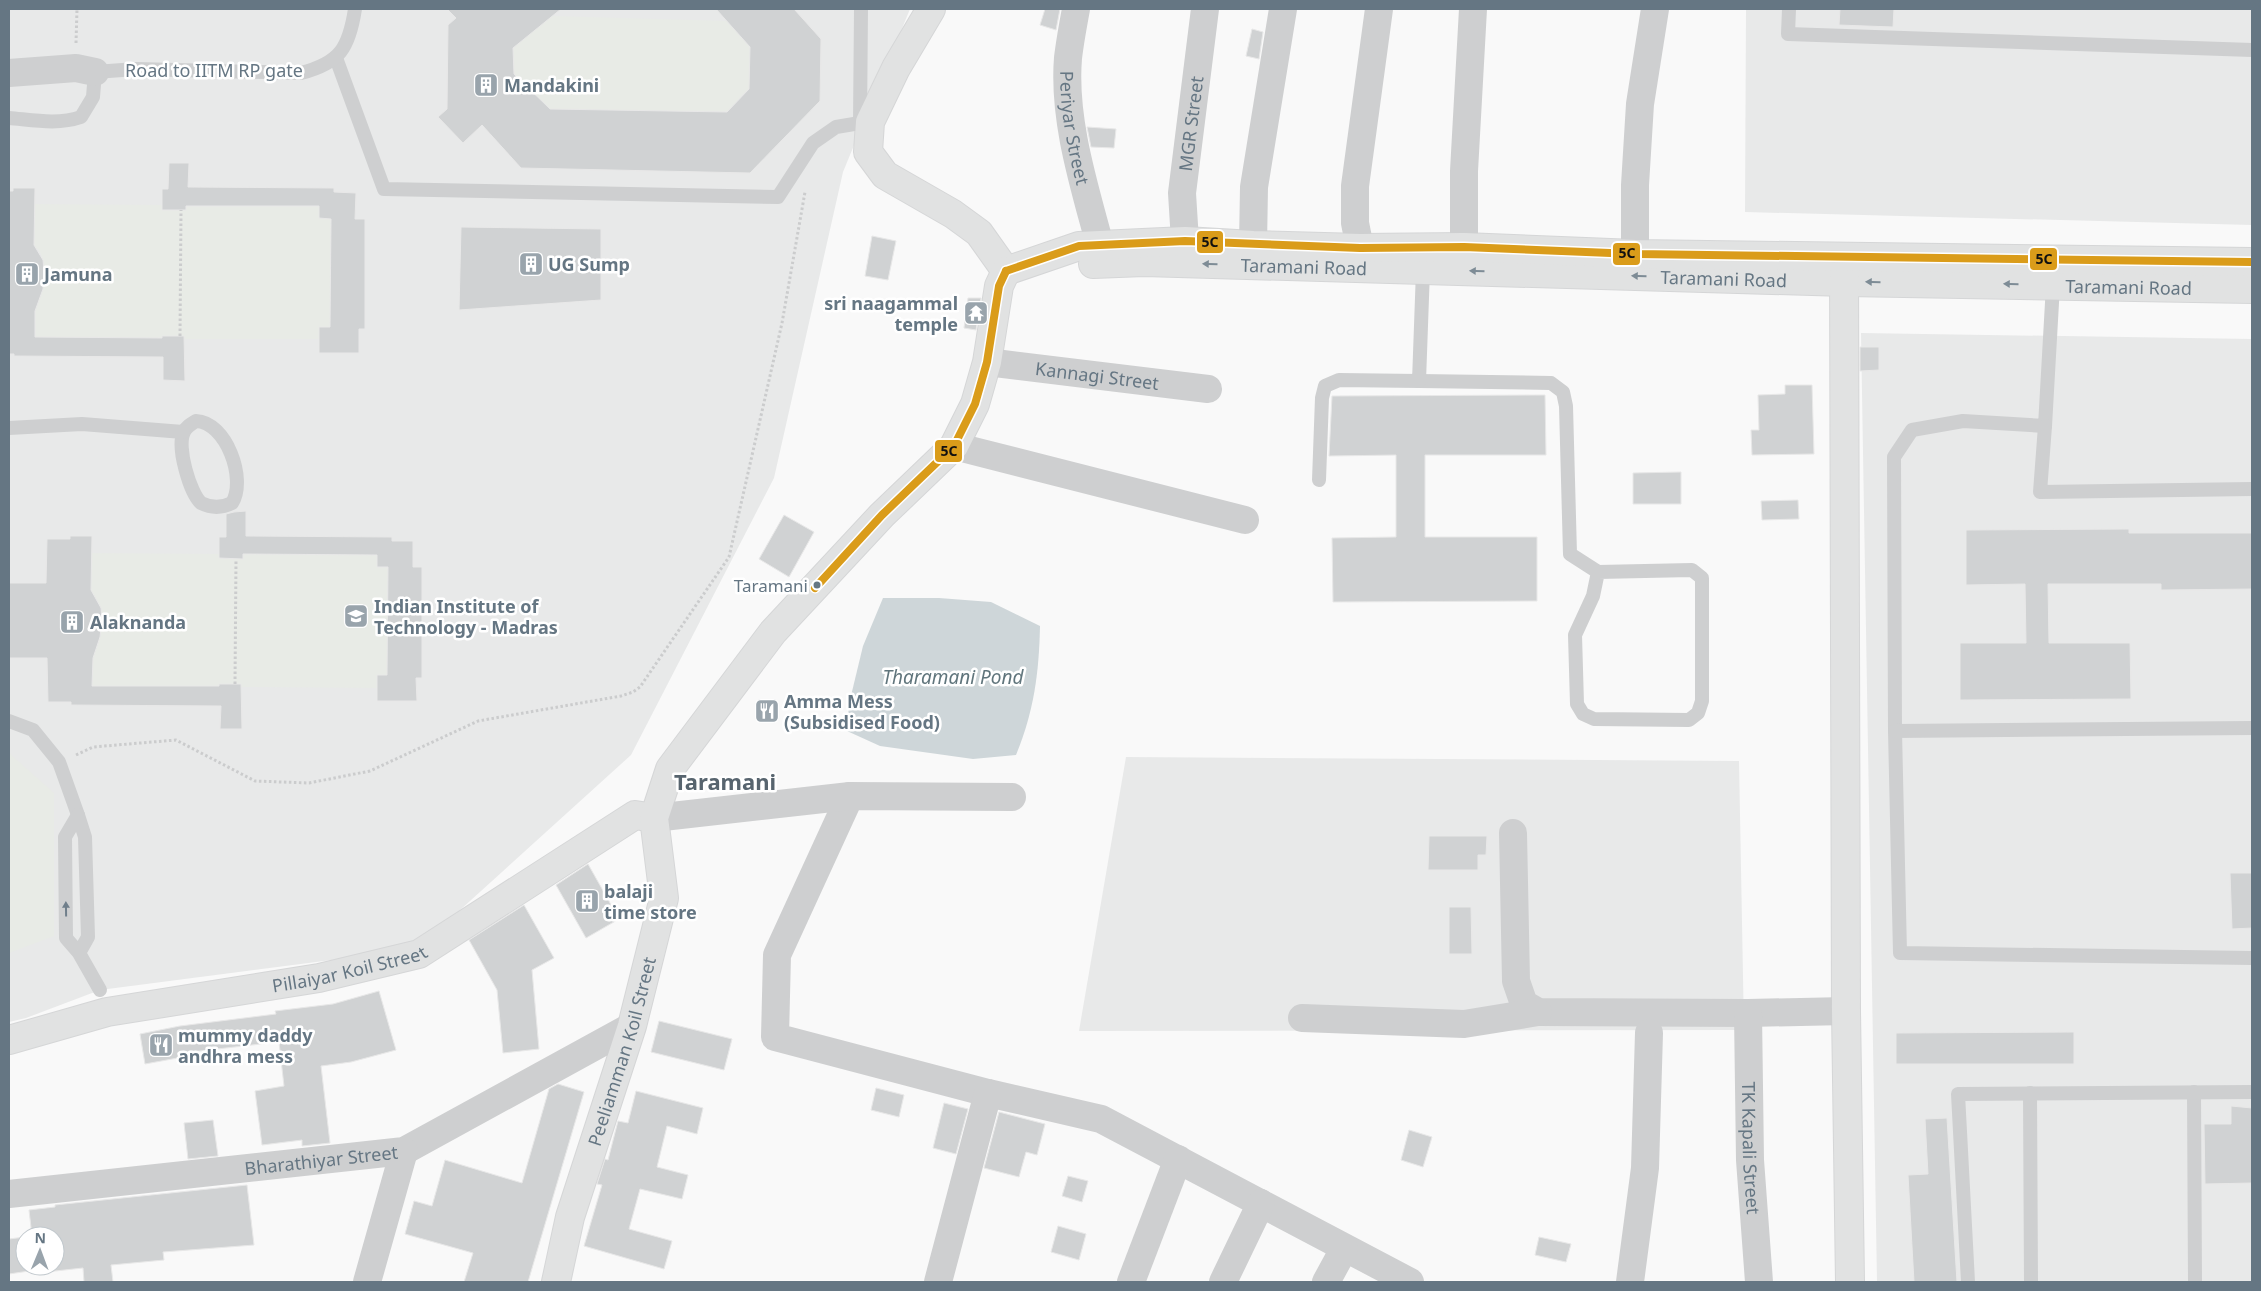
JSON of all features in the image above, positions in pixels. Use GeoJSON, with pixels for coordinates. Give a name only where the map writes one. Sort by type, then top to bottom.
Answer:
{"type":"FeatureCollection","features":[{"type":"Feature","properties":{"kind":"street"},"geometry":{"type":"LineString","coordinates":[[931,9],[865,123],[868,152],[885,175],[953,214],[979,234],[1006,271]]}},
{"type":"Feature","properties":{"kind":"street","name":"Periyar Street"},"geometry":{"type":"LineString","coordinates":[[1076,9],[1068,58],[1068,98],[1080,170],[1100,245]]}},
{"type":"Feature","properties":{"kind":"street","name":"MGR Street"},"geometry":{"type":"LineString","coordinates":[[1185,240],[1182,193],[1205,9]]}},
{"type":"Feature","properties":{"kind":"street"},"geometry":{"type":"LineString","coordinates":[[1253,245],[1254,187],[1283,9]]}},
{"type":"Feature","properties":{"kind":"street"},"geometry":{"type":"LineString","coordinates":[[1360,248],[1355,223],[1355,186],[1379,9]]}},
{"type":"Feature","properties":{"kind":"street"},"geometry":{"type":"LineString","coordinates":[[1464,247],[1464,172],[1473,9]]}},
{"type":"Feature","properties":{"kind":"street"},"geometry":{"type":"LineString","coordinates":[[1635,254],[1640,104],[1655,9]]}},
{"type":"Feature","properties":{"kind":"street"},"geometry":{"type":"LineString","coordinates":[[9,73],[86,70]]}},
{"type":"Feature","properties":{"kind":"street","name":"Taramani Road"},"geometry":{"type":"LineString","coordinates":[[1006,271],[1079,246],[1185,240],[1253,245],[1360,248],[1464,247],[1635,254],[1844,255],[2252,262]]}},
{"type":"Feature","properties":{"kind":"street"},"geometry":{"type":"LineString","coordinates":[[1844,255],[1846,282],[1846,1011],[1850,1282]]}},
{"type":"Feature","properties":{"kind":"street","name":"Taramani Road"},"geometry":{"type":"LineString","coordinates":[[1006,271],[1144,262],[1846,282],[2252,289]]}},
{"type":"Feature","properties":{"kind":"street","name":"Peeliamman Koil Street"},"geometry":{"type":"LineString","coordinates":[[556,1282],[570,1217],[632,1026],[664,898],[654,818],[670,769],[773,632],[882,515],[954,446],[975,404],[987,362],[999,286],[1006,271]]}},
{"type":"Feature","properties":{"kind":"street","name":"Kannagi Street"},"geometry":{"type":"LineString","coordinates":[[987,362],[1208,389]]}},
{"type":"Feature","properties":{"kind":"street"},"geometry":{"type":"LineString","coordinates":[[954,446],[1245,520]]}},
{"type":"Feature","properties":{"kind":"street"},"geometry":{"type":"LineString","coordinates":[[850,796],[777,955],[775,1037],[988,1093],[1100,1119],[1410,1282]]}},
{"type":"Feature","properties":{"kind":"street"},"geometry":{"type":"LineString","coordinates":[[654,818],[850,796],[1012,797]]}},
{"type":"Feature","properties":{"kind":"street","name":"Pillaiyar Koil Street"},"geometry":{"type":"LineString","coordinates":[[9,1040],[108,1012],[319,978],[419,954],[635,815],[654,818]]}},
{"type":"Feature","properties":{"kind":"street"},"geometry":{"type":"LineString","coordinates":[[1513,833],[1516,981],[1524,1004],[1538,1012]]}},
{"type":"Feature","properties":{"kind":"street"},"geometry":{"type":"LineString","coordinates":[[1302,1018],[1464,1024],[1538,1012],[1748,1013],[1846,1011]]}},
{"type":"Feature","properties":{"kind":"street","name":"TK Kapali Street"},"geometry":{"type":"LineString","coordinates":[[1748,1013],[1750,1160],[1759,1282]]}},
{"type":"Feature","properties":{"kind":"street","name":"Bharathiyar Street"},"geometry":{"type":"LineString","coordinates":[[9,1194],[404,1151],[632,1026]]}},
{"type":"Feature","properties":{"kind":"street"},"geometry":{"type":"LineString","coordinates":[[1630,1282],[1645,1168],[1649,1033]]}},
{"type":"Feature","properties":{"kind":"street"},"geometry":{"type":"LineString","coordinates":[[938,1282],[988,1093]]}},
{"type":"Feature","properties":{"kind":"street"},"geometry":{"type":"LineString","coordinates":[[367,1282],[404,1151]]}},
{"type":"Feature","properties":{"kind":"street"},"geometry":{"type":"LineString","coordinates":[[1131,1282],[1178,1159]]}},
{"type":"Feature","properties":{"kind":"street"},"geometry":{"type":"LineString","coordinates":[[1223,1282],[1261,1203]]}},
{"type":"Feature","properties":{"kind":"street"},"geometry":{"type":"LineString","coordinates":[[1326,1282],[1344,1248]]}},
{"type":"Feature","properties":{"kind":"lane"},"geometry":{"type":"LineString","coordinates":[[355,9],[351,32],[345,46],[336,58],[384,189],[778,198],[813,143],[836,127],[865,123],[861,9]]}},
{"type":"Feature","properties":{"kind":"lane"},"geometry":{"type":"LineString","coordinates":[[1789,9],[1788,34],[2252,50]]}},
{"type":"Feature","properties":{"kind":"lane","name":"Road to IITM RP gate"},"geometry":{"type":"LineString","coordinates":[[86,70],[136,69],[301,73],[320,68],[336,58]]}},
{"type":"Feature","properties":{"kind":"lane"},"geometry":{"type":"LineString","coordinates":[[9,118],[34,121],[69,121],[81,117],[93,97],[86,70]]}},
{"type":"Feature","properties":{"kind":"lane"},"geometry":{"type":"LineString","coordinates":[[1419,381],[1423,270]]}},
{"type":"Feature","properties":{"kind":"lane"},"geometry":{"type":"LineString","coordinates":[[2053,285],[2040,492],[2252,489]]}},
{"type":"Feature","properties":{"kind":"lane"},"geometry":{"type":"LineString","coordinates":[[1319,480],[1322,398],[1325,386],[1339,380],[1551,383],[1563,392],[1566,406],[1570,554],[1598,572],[1692,570],[1702,578],[1702,701],[1698,713],[1689,720],[1594,719],[1583,714],[1577,704],[1575,634],[1593,596],[1598,572]]}},
{"type":"Feature","properties":{"kind":"lane"},"geometry":{"type":"LineString","coordinates":[[196,421],[203,422],[216,430],[224,441],[234,464],[237,477],[237,489],[232,503],[226,506],[207,506],[197,499],[181,446],[183,432],[196,421]]}},
{"type":"Feature","properties":{"kind":"lane"},"geometry":{"type":"LineString","coordinates":[[2045,426],[1963,421],[1912,430],[1894,457],[1895,731],[1900,953],[2252,958]]}},
{"type":"Feature","properties":{"kind":"lane"},"geometry":{"type":"LineString","coordinates":[[9,428],[82,424],[183,432]]}},
{"type":"Feature","properties":{"kind":"lane"},"geometry":{"type":"LineString","coordinates":[[9,721],[32,730],[59,762],[85,838],[88,937],[79,953]]}},
{"type":"Feature","properties":{"kind":"lane"},"geometry":{"type":"LineString","coordinates":[[1895,731],[2252,728]]}},
{"type":"Feature","properties":{"kind":"lane"},"geometry":{"type":"LineString","coordinates":[[78,815],[65,837],[66,938],[79,953],[100,990]]}},
{"type":"Feature","properties":{"kind":"lane"},"geometry":{"type":"LineString","coordinates":[[2194,1092],[2195,1282]]}},
{"type":"Feature","properties":{"kind":"lane"},"geometry":{"type":"LineString","coordinates":[[1968,1282],[1958,1094],[2252,1092]]}},
{"type":"Feature","properties":{"kind":"lane"},"geometry":{"type":"LineString","coordinates":[[2030,1093],[2031,1282]]}},
{"type":"Feature","properties":{"kind":"path"},"geometry":{"type":"LineString","coordinates":[[77,9],[86,70]]}},
{"type":"Feature","properties":{"kind":"path"},"geometry":{"type":"LineString","coordinates":[[59,762],[93,747],[176,740],[255,780],[309,784],[370,771],[478,721],[621,696],[640,688],[729,558],[782,323],[805,190]]}},
{"type":"Feature","properties":{"kind":"path"},"geometry":{"type":"LineString","coordinates":[[180,336],[181,210]]}},
{"type":"Feature","properties":{"kind":"path"},"geometry":{"type":"LineString","coordinates":[[235,684],[236,559]]}},
{"type":"Feature","properties":{"kind":"shaded area","name":"Indian Institute of Technology - Madras"},"geometry":{"type":"Polygon","coordinates":[[[9,9],[910,9],[843,172],[774,478],[631,755],[417,949],[100,990],[26,1018],[9,1022],[9,9]]]}},
{"type":"Feature","properties":{"kind":"shaded area"},"geometry":{"type":"Polygon","coordinates":[[[1746,9],[2252,9],[2252,225],[1745,212],[1746,9]]]}},
{"type":"Feature","properties":{"kind":"shaded area"},"geometry":{"type":"Polygon","coordinates":[[[552,16],[727,21],[762,60],[750,60],[749,75],[761,75],[727,112],[550,109],[514,74],[513,48],[552,16]]]}},
{"type":"Feature","properties":{"kind":"shaded area"},"geometry":{"type":"Polygon","coordinates":[[[21,204],[162,205],[162,210],[185,210],[186,206],[319,206],[319,218],[331,219],[330,327],[320,327],[319,339],[184,339],[184,336],[162,336],[162,338],[19,337],[35,298],[40,298],[45,273],[41,255],[38,249],[34,249],[34,235],[20,234],[21,204]]]}},
{"type":"Feature","properties":{"kind":"shaded area"},"geometry":{"type":"Polygon","coordinates":[[[1861,333],[2252,339],[2252,1282],[1877,1282],[1861,333]]]}},
{"type":"Feature","properties":{"kind":"shaded area"},"geometry":{"type":"Polygon","coordinates":[[[78,553],[219,554],[219,558],[236,559],[243,554],[377,555],[377,566],[388,567],[387,675],[377,675],[377,688],[241,687],[241,684],[220,684],[219,686],[76,686],[93,647],[97,647],[102,622],[98,603],[95,597],[91,597],[91,583],[78,583],[78,553]]]}},
{"type":"Feature","properties":{"kind":"shaded area"},"geometry":{"type":"Polygon","coordinates":[[[9,753],[54,793],[54,936],[9,953],[9,753]]]}},
{"type":"Feature","properties":{"kind":"shaded area"},"geometry":{"type":"Polygon","coordinates":[[[1126,757],[1739,761],[1744,1030],[1079,1031],[1126,757]]]}},
{"type":"Feature","properties":{"kind":"water","name":"Tharamani Pond"},"geometry":{"type":"Polygon","coordinates":[[[883,598],[939,598],[991,602],[1040,626],[1034,692],[1027,723],[1016,755],[973,759],[880,746],[847,731],[849,704],[863,646],[883,598]]]}},
{"type":"Feature","properties":{"kind":"building","name":"Mandakini"},"geometry":{"type":"Polygon","coordinates":[[[447,9],[561,9],[513,48],[514,74],[550,109],[727,112],[749,89],[750,47],[716,9],[794,9],[821,39],[820,101],[750,173],[521,168],[482,125],[463,143],[438,117],[447,109],[448,25],[456,18],[447,9]]]}},
{"type":"Feature","properties":{"kind":"building"},"geometry":{"type":"Polygon","coordinates":[[[1045,9],[1060,9],[1056,30],[1040,25],[1045,9]]]}},
{"type":"Feature","properties":{"kind":"building"},"geometry":{"type":"Polygon","coordinates":[[[1840,9],[1894,9],[1893,27],[1839,25],[1840,9]]]}},
{"type":"Feature","properties":{"kind":"building"},"geometry":{"type":"Polygon","coordinates":[[[1252,29],[1263,32],[1259,59],[1246,56],[1252,29]]]}},
{"type":"Feature","properties":{"kind":"building"},"geometry":{"type":"Polygon","coordinates":[[[1087,127],[1116,129],[1114,148],[1091,147],[1087,127]]]}},
{"type":"Feature","properties":{"kind":"building"},"geometry":{"type":"Polygon","coordinates":[[[169,163],[189,163],[188,187],[334,188],[334,192],[356,193],[355,219],[365,219],[365,329],[359,329],[359,353],[319,353],[319,327],[330,327],[331,219],[319,218],[319,206],[186,206],[186,210],[162,210],[162,189],[168,189],[169,163]]]}},
{"type":"Feature","properties":{"kind":"building"},"geometry":{"type":"Polygon","coordinates":[[[13,188],[35,188],[34,245],[43,260],[44,271],[43,289],[35,311],[35,337],[162,338],[162,336],[184,336],[185,381],[163,380],[163,357],[14,356],[14,354],[9,354],[9,191],[13,191],[13,188]]]}},
{"type":"Feature","properties":{"kind":"building","name":"UG Sump"},"geometry":{"type":"Polygon","coordinates":[[[461,227],[601,229],[601,300],[459,310],[461,227]]]}},
{"type":"Feature","properties":{"kind":"building"},"geometry":{"type":"Polygon","coordinates":[[[872,236],[896,241],[888,280],[865,276],[872,236]]]}},
{"type":"Feature","properties":{"kind":"building","name":"sri naagammal temple"},"geometry":{"type":"Polygon","coordinates":[[[968,298],[981,298],[976,330],[964,328],[968,298]]]}},
{"type":"Feature","properties":{"kind":"building"},"geometry":{"type":"Polygon","coordinates":[[[1860,347],[1879,347],[1879,370],[1860,371],[1860,347]]]}},
{"type":"Feature","properties":{"kind":"building"},"geometry":{"type":"Polygon","coordinates":[[[1785,385],[1812,385],[1814,454],[1752,455],[1751,430],[1759,430],[1758,395],[1785,394],[1785,385]]]}},
{"type":"Feature","properties":{"kind":"building"},"geometry":{"type":"Polygon","coordinates":[[[1545,395],[1546,455],[1425,455],[1425,537],[1537,537],[1537,601],[1333,602],[1332,538],[1396,537],[1396,455],[1329,456],[1332,396],[1545,395]]]}},
{"type":"Feature","properties":{"kind":"building"},"geometry":{"type":"Polygon","coordinates":[[[1681,472],[1681,504],[1633,504],[1633,473],[1681,472]]]}},
{"type":"Feature","properties":{"kind":"building"},"geometry":{"type":"Polygon","coordinates":[[[1798,500],[1799,519],[1762,520],[1761,501],[1798,500]]]}},
{"type":"Feature","properties":{"kind":"building"},"geometry":{"type":"Polygon","coordinates":[[[246,511],[246,536],[392,537],[392,541],[413,541],[413,567],[422,567],[422,678],[416,678],[417,701],[377,701],[377,675],[387,675],[388,567],[377,567],[377,555],[243,554],[243,559],[219,558],[219,537],[226,537],[226,514],[246,511]]]}},
{"type":"Feature","properties":{"kind":"building"},"geometry":{"type":"Polygon","coordinates":[[[784,515],[814,532],[789,577],[759,559],[784,515]]]}},
{"type":"Feature","properties":{"kind":"building"},"geometry":{"type":"Polygon","coordinates":[[[2129,529],[2129,533],[2252,533],[2252,589],[2161,590],[2161,584],[2048,584],[2049,643],[2130,643],[2131,699],[1960,700],[1960,643],[2026,643],[2025,584],[1966,585],[1966,530],[2129,529]]]}},
{"type":"Feature","properties":{"kind":"building"},"geometry":{"type":"Polygon","coordinates":[[[70,536],[92,536],[91,590],[101,608],[102,619],[100,637],[93,658],[92,686],[219,686],[219,684],[241,684],[242,729],[220,729],[221,706],[71,705],[71,702],[48,702],[47,658],[9,658],[9,583],[46,583],[47,539],[70,539],[70,536]]]}},
{"type":"Feature","properties":{"kind":"building"},"geometry":{"type":"Polygon","coordinates":[[[1429,836],[1487,836],[1486,855],[1478,855],[1478,870],[1428,870],[1429,836]]]}},
{"type":"Feature","properties":{"kind":"building","name":"balaji time store"},"geometry":{"type":"Polygon","coordinates":[[[588,864],[619,919],[586,938],[556,885],[588,864]]]}},
{"type":"Feature","properties":{"kind":"building"},"geometry":{"type":"Polygon","coordinates":[[[2230,873],[2252,873],[2252,928],[2232,929],[2230,873]]]}},
{"type":"Feature","properties":{"kind":"building"},"geometry":{"type":"Polygon","coordinates":[[[524,905],[554,958],[532,970],[539,1049],[503,1053],[497,990],[469,940],[524,905]]]}},
{"type":"Feature","properties":{"kind":"building"},"geometry":{"type":"Polygon","coordinates":[[[1449,907],[1471,907],[1472,954],[1449,954],[1449,907]]]}},
{"type":"Feature","properties":{"kind":"building"},"geometry":{"type":"Polygon","coordinates":[[[379,991],[396,1050],[351,1062],[321,1066],[330,1143],[302,1146],[302,1140],[262,1145],[255,1091],[284,1086],[279,1042],[182,1053],[183,1057],[145,1064],[140,1034],[180,1026],[276,1014],[275,1011],[333,1004],[379,991]]]}},
{"type":"Feature","properties":{"kind":"building"},"geometry":{"type":"Polygon","coordinates":[[[659,1021],[732,1039],[724,1070],[651,1052],[659,1021]]]}},
{"type":"Feature","properties":{"kind":"building"},"geometry":{"type":"Polygon","coordinates":[[[2074,1032],[2074,1064],[1896,1064],[1896,1033],[2074,1032]]]}},
{"type":"Feature","properties":{"kind":"building"},"geometry":{"type":"Polygon","coordinates":[[[558,1084],[584,1092],[528,1282],[464,1282],[473,1253],[405,1234],[414,1201],[432,1206],[445,1160],[522,1183],[549,1089],[558,1084]]]}},
{"type":"Feature","properties":{"kind":"building"},"geometry":{"type":"Polygon","coordinates":[[[876,1088],[904,1095],[899,1117],[871,1110],[876,1088]]]}},
{"type":"Feature","properties":{"kind":"building"},"geometry":{"type":"Polygon","coordinates":[[[636,1091],[703,1108],[697,1134],[667,1126],[657,1167],[688,1175],[682,1199],[640,1189],[629,1229],[672,1241],[664,1269],[584,1246],[602,1185],[597,1184],[605,1159],[608,1160],[618,1121],[628,1123],[636,1091]]]}},
{"type":"Feature","properties":{"kind":"building"},"geometry":{"type":"Polygon","coordinates":[[[944,1103],[968,1109],[956,1154],[933,1148],[944,1103]]]}},
{"type":"Feature","properties":{"kind":"building"},"geometry":{"type":"Polygon","coordinates":[[[2231,1106],[2252,1108],[2252,1183],[2205,1184],[2204,1124],[2231,1124],[2231,1106]]]}},
{"type":"Feature","properties":{"kind":"building"},"geometry":{"type":"Polygon","coordinates":[[[999,1112],[1045,1124],[1037,1155],[1026,1152],[1019,1177],[984,1168],[999,1112]]]}},
{"type":"Feature","properties":{"kind":"building"},"geometry":{"type":"Polygon","coordinates":[[[1947,1118],[1957,1282],[1914,1282],[1908,1175],[1928,1174],[1925,1119],[1947,1118]]]}},
{"type":"Feature","properties":{"kind":"building"},"geometry":{"type":"Polygon","coordinates":[[[213,1120],[218,1156],[188,1159],[184,1123],[213,1120]]]}},
{"type":"Feature","properties":{"kind":"building"},"geometry":{"type":"Polygon","coordinates":[[[1409,1130],[1432,1137],[1423,1167],[1401,1160],[1409,1130]]]}},
{"type":"Feature","properties":{"kind":"building"},"geometry":{"type":"Polygon","coordinates":[[[1068,1176],[1088,1181],[1082,1202],[1062,1196],[1068,1176]]]}},
{"type":"Feature","properties":{"kind":"building"},"geometry":{"type":"Polygon","coordinates":[[[247,1185],[254,1245],[163,1252],[164,1260],[111,1265],[113,1282],[84,1282],[83,1268],[65,1270],[65,1226],[31,1226],[29,1210],[55,1207],[55,1205],[247,1185]]]}},
{"type":"Feature","properties":{"kind":"building"},"geometry":{"type":"Polygon","coordinates":[[[1058,1226],[1086,1234],[1079,1260],[1051,1252],[1058,1226]]]}},
{"type":"Feature","properties":{"kind":"building"},"geometry":{"type":"Polygon","coordinates":[[[1539,1237],[1571,1244],[1566,1262],[1535,1255],[1539,1237]]]}},
{"type":"Feature","properties":{"kind":"building"},"geometry":{"type":"Polygon","coordinates":[[[15,1238],[15,1273],[9,1274],[9,1239],[15,1238]]]}},
{"type":"Feature","properties":{"kind":"transit line","name":"5C"},"geometry":{"type":"LineString","coordinates":[[1006,271],[1079,246],[1185,241],[1360,248],[1464,247],[1635,254],[2252,262]]}},
{"type":"Feature","properties":{"kind":"transit line","name":"5C"},"geometry":{"type":"LineString","coordinates":[[815,588],[882,515],[954,446],[975,404],[987,362],[999,286],[1006,271]]}},
{"type":"Feature","properties":{"kind":"place","name":"Mandakini"},"geometry":{"type":"Point","coordinates":[486,85]}},
{"type":"Feature","properties":{"kind":"place","name":"UG Sump"},"geometry":{"type":"Point","coordinates":[531,264]}},
{"type":"Feature","properties":{"kind":"place","name":"Jamuna"},"geometry":{"type":"Point","coordinates":[27,274]}},
{"type":"Feature","properties":{"kind":"place","name":"sri naagammal temple"},"geometry":{"type":"Point","coordinates":[976,313]}},
{"type":"Feature","properties":{"kind":"place","name":"Taramani"},"geometry":{"type":"Point","coordinates":[817,585]}},
{"type":"Feature","properties":{"kind":"place","name":"Indian Institute of Technology - Madras"},"geometry":{"type":"Point","coordinates":[356,616]}},
{"type":"Feature","properties":{"kind":"place","name":"Alaknanda"},"geometry":{"type":"Point","coordinates":[72,622]}},
{"type":"Feature","properties":{"kind":"place","name":"Amma Mess (Subsidised Food)"},"geometry":{"type":"Point","coordinates":[767,711]}},
{"type":"Feature","properties":{"kind":"place","name":"balaji time store"},"geometry":{"type":"Point","coordinates":[587,901]}},
{"type":"Feature","properties":{"kind":"place","name":"mummy daddy andhra mess"},"geometry":{"type":"Point","coordinates":[161,1045]}},
{"type":"Feature","properties":{"kind":"district","name":"Taramani"},"geometry":{"type":"Point","coordinates":[725,781]}}]}
